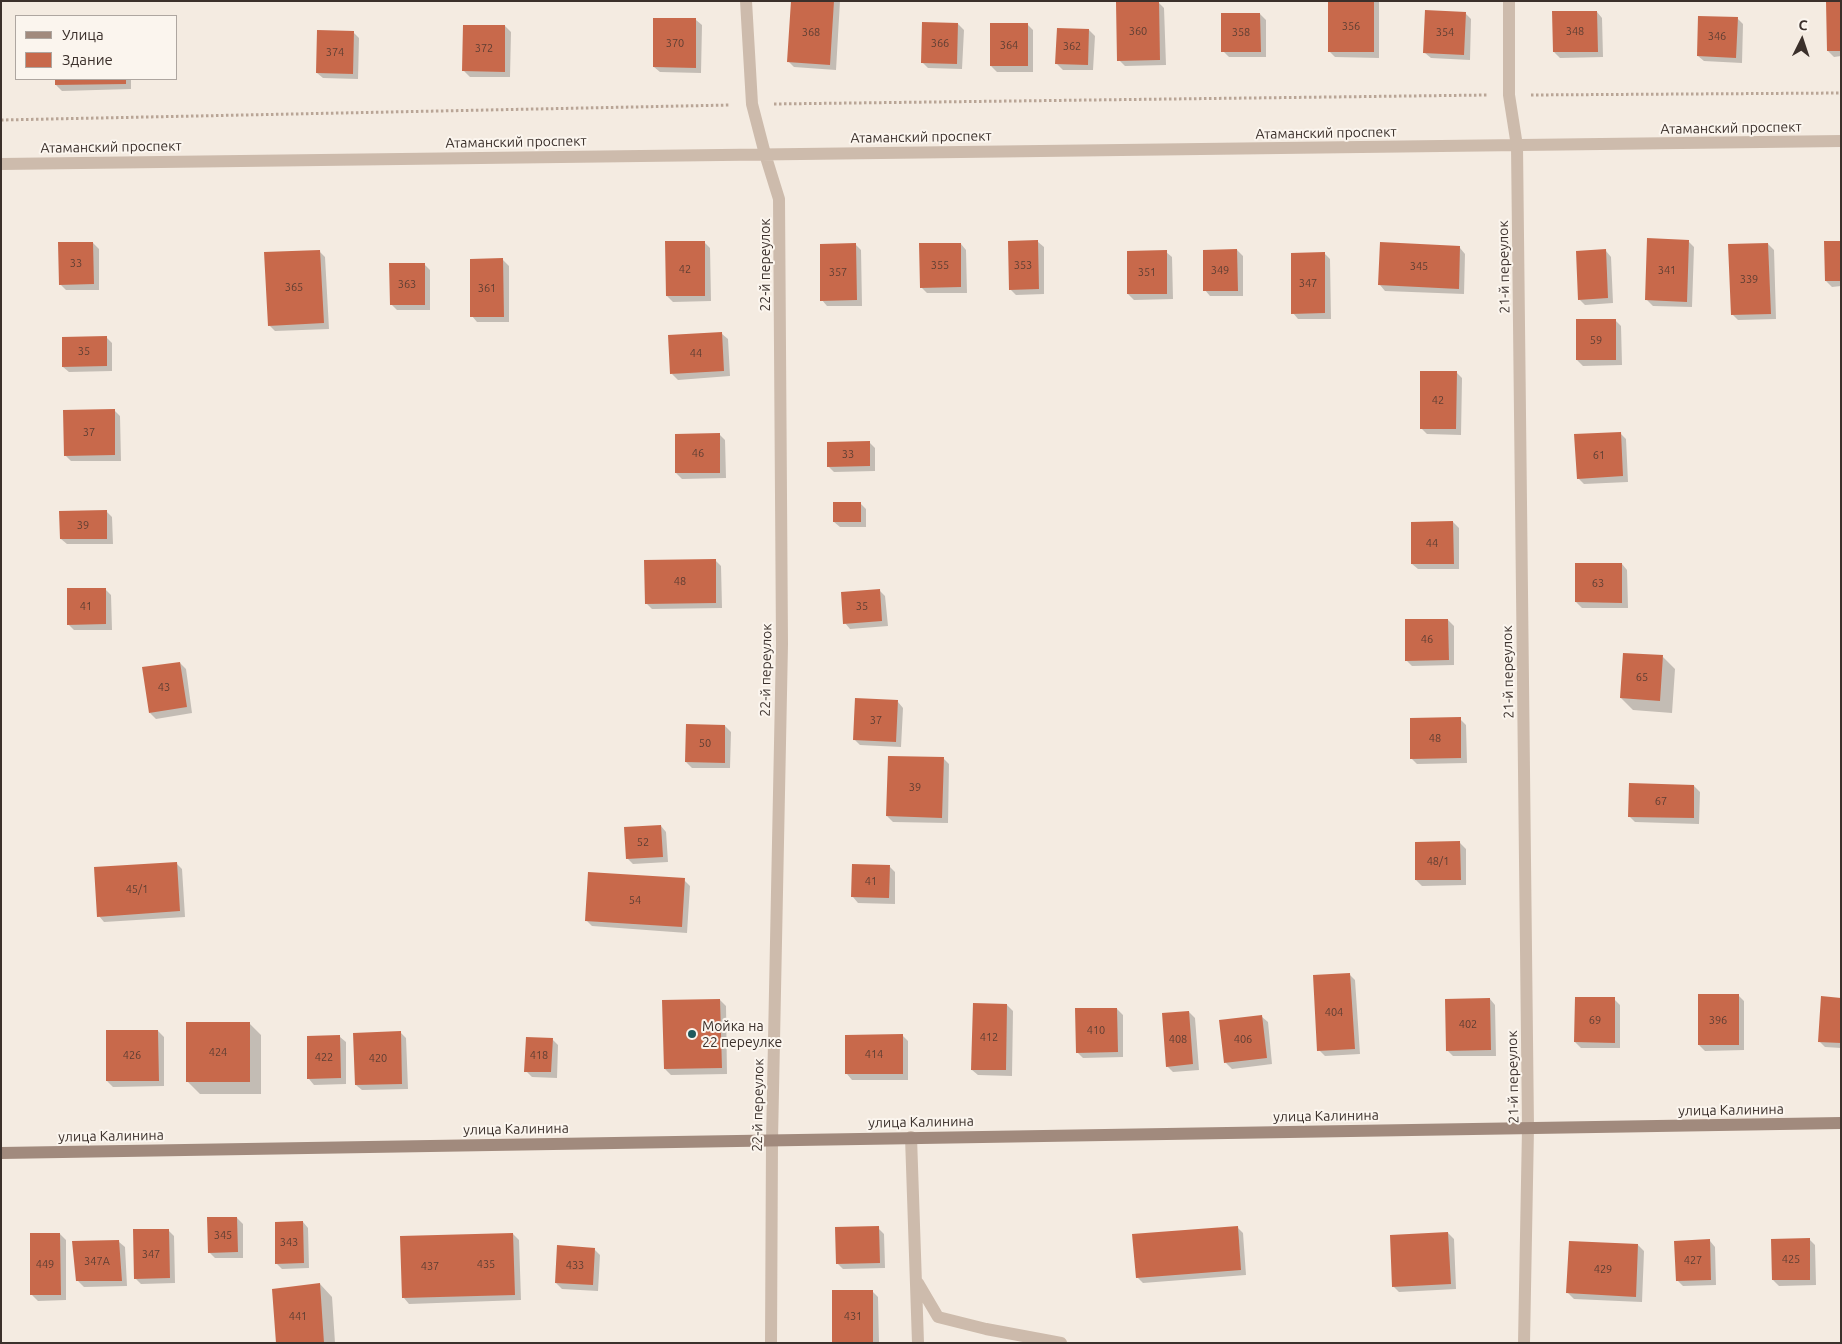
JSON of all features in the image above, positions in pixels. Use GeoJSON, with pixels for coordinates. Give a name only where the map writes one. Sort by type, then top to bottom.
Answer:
{"type":"FeatureCollection","features":[{"type":"Feature","properties":{"kind":"main road","name":"улица Калинина"},"geometry":{"type":"LineString","coordinates":[[1,1152],[1841,1123]]}},
{"type":"Feature","properties":{"kind":"street","name":"22-й переулок"},"geometry":{"type":"LineString","coordinates":[[746,1],[752,104],[764,154],[779,199],[782,644],[772,1140],[771,1343]]}},
{"type":"Feature","properties":{"kind":"street","name":"21-й переулок"},"geometry":{"type":"LineString","coordinates":[[1509,1],[1509,95],[1517,146],[1528,1128],[1524,1343]]}},
{"type":"Feature","properties":{"kind":"street","name":"Атаманский проспект"},"geometry":{"type":"LineString","coordinates":[[1,164],[1841,142]]}},
{"type":"Feature","properties":{"kind":"street"},"geometry":{"type":"LineString","coordinates":[[911,1137],[918,1343]]}},
{"type":"Feature","properties":{"kind":"street"},"geometry":{"type":"LineString","coordinates":[[917,1280],[938,1317],[986,1329],[1061,1343]]}},
{"type":"Feature","properties":{"kind":"path"},"geometry":{"type":"LineString","coordinates":[[1,120],[752,104],[1841,93]]}},
{"type":"Feature","properties":{"kind":"building"},"geometry":{"type":"Polygon","coordinates":[[[791,1],[834,1],[830,65],[787,62],[791,1]]]}},
{"type":"Feature","properties":{"kind":"building"},"geometry":{"type":"Polygon","coordinates":[[[1159,1],[1160,60],[1117,61],[1116,2],[1159,1]]]}},
{"type":"Feature","properties":{"kind":"building"},"geometry":{"type":"Polygon","coordinates":[[[1328,1],[1374,1],[1374,52],[1328,52],[1328,1]]]}},
{"type":"Feature","properties":{"kind":"building"},"geometry":{"type":"Polygon","coordinates":[[[1826,1],[1841,1],[1841,51],[1827,51],[1826,1]]]}},
{"type":"Feature","properties":{"kind":"building"},"geometry":{"type":"Polygon","coordinates":[[[1425,10],[1466,12],[1464,55],[1423,53],[1425,10]]]}},
{"type":"Feature","properties":{"kind":"building"},"geometry":{"type":"Polygon","coordinates":[[[1552,11],[1597,11],[1598,52],[1553,52],[1552,11]]]}},
{"type":"Feature","properties":{"kind":"building"},"geometry":{"type":"Polygon","coordinates":[[[1221,13],[1260,13],[1261,52],[1221,52],[1221,13]]]}},
{"type":"Feature","properties":{"kind":"building"},"geometry":{"type":"Polygon","coordinates":[[[1698,16],[1738,17],[1736,58],[1697,56],[1698,16]]]}},
{"type":"Feature","properties":{"kind":"building"},"geometry":{"type":"Polygon","coordinates":[[[653,18],[696,18],[696,68],[653,67],[653,18]]]}},
{"type":"Feature","properties":{"kind":"building"},"geometry":{"type":"Polygon","coordinates":[[[922,22],[958,23],[957,64],[921,63],[922,22]]]}},
{"type":"Feature","properties":{"kind":"building"},"geometry":{"type":"Polygon","coordinates":[[[990,23],[1028,23],[1028,66],[990,66],[990,23]]]}},
{"type":"Feature","properties":{"kind":"building"},"geometry":{"type":"Polygon","coordinates":[[[463,25],[505,25],[505,72],[462,71],[463,25]]]}},
{"type":"Feature","properties":{"kind":"building"},"geometry":{"type":"Polygon","coordinates":[[[1057,28],[1089,29],[1088,65],[1055,64],[1057,28]]]}},
{"type":"Feature","properties":{"kind":"building"},"geometry":{"type":"Polygon","coordinates":[[[317,30],[354,31],[353,74],[316,73],[317,30]]]}},
{"type":"Feature","properties":{"kind":"building"},"geometry":{"type":"Polygon","coordinates":[[[55,80],[126,80],[126,84],[55,85],[55,80]]]}},
{"type":"Feature","properties":{"kind":"building"},"geometry":{"type":"Polygon","coordinates":[[[1647,238],[1689,240],[1687,302],[1645,300],[1647,238]]]}},
{"type":"Feature","properties":{"kind":"building"},"geometry":{"type":"Polygon","coordinates":[[[1038,240],[1039,289],[1009,290],[1008,241],[1038,240]]]}},
{"type":"Feature","properties":{"kind":"building"},"geometry":{"type":"Polygon","coordinates":[[[665,241],[705,241],[705,296],[666,296],[665,241]]]}},
{"type":"Feature","properties":{"kind":"building"},"geometry":{"type":"Polygon","coordinates":[[[1824,241],[1841,241],[1841,281],[1825,281],[1824,241]]]}},
{"type":"Feature","properties":{"kind":"building"},"geometry":{"type":"Polygon","coordinates":[[[58,242],[93,242],[94,284],[59,285],[58,242]]]}},
{"type":"Feature","properties":{"kind":"building"},"geometry":{"type":"Polygon","coordinates":[[[1380,242],[1460,246],[1459,289],[1378,285],[1380,242]]]}},
{"type":"Feature","properties":{"kind":"building"},"geometry":{"type":"Polygon","coordinates":[[[856,243],[857,300],[820,301],[820,244],[856,243]]]}},
{"type":"Feature","properties":{"kind":"building"},"geometry":{"type":"Polygon","coordinates":[[[919,243],[961,243],[961,287],[920,288],[919,243]]]}},
{"type":"Feature","properties":{"kind":"building"},"geometry":{"type":"Polygon","coordinates":[[[1768,243],[1771,314],[1731,315],[1728,244],[1768,243]]]}},
{"type":"Feature","properties":{"kind":"building"},"geometry":{"type":"Polygon","coordinates":[[[1237,249],[1238,291],[1203,291],[1203,250],[1237,249]]]}},
{"type":"Feature","properties":{"kind":"building"},"geometry":{"type":"Polygon","coordinates":[[[1606,249],[1608,298],[1578,300],[1576,251],[1606,249]]]}},
{"type":"Feature","properties":{"kind":"building"},"geometry":{"type":"Polygon","coordinates":[[[320,250],[324,323],[268,326],[264,252],[320,250]]]}},
{"type":"Feature","properties":{"kind":"building"},"geometry":{"type":"Polygon","coordinates":[[[1167,250],[1167,294],[1127,294],[1127,251],[1167,250]]]}},
{"type":"Feature","properties":{"kind":"building"},"geometry":{"type":"Polygon","coordinates":[[[1325,252],[1325,313],[1291,314],[1291,253],[1325,252]]]}},
{"type":"Feature","properties":{"kind":"building"},"geometry":{"type":"Polygon","coordinates":[[[503,258],[504,317],[470,317],[470,259],[503,258]]]}},
{"type":"Feature","properties":{"kind":"building"},"geometry":{"type":"Polygon","coordinates":[[[389,263],[425,263],[425,305],[390,305],[389,263]]]}},
{"type":"Feature","properties":{"kind":"building"},"geometry":{"type":"Polygon","coordinates":[[[1576,319],[1616,319],[1616,360],[1576,360],[1576,319]]]}},
{"type":"Feature","properties":{"kind":"building"},"geometry":{"type":"Polygon","coordinates":[[[722,332],[724,371],[670,374],[668,335],[722,332]]]}},
{"type":"Feature","properties":{"kind":"building"},"geometry":{"type":"Polygon","coordinates":[[[107,336],[107,366],[62,367],[62,337],[107,336]]]}},
{"type":"Feature","properties":{"kind":"building"},"geometry":{"type":"Polygon","coordinates":[[[1420,371],[1457,371],[1456,429],[1420,429],[1420,371]]]}},
{"type":"Feature","properties":{"kind":"building"},"geometry":{"type":"Polygon","coordinates":[[[115,409],[115,455],[64,456],[63,410],[115,409]]]}},
{"type":"Feature","properties":{"kind":"building"},"geometry":{"type":"Polygon","coordinates":[[[1621,432],[1623,476],[1577,479],[1574,434],[1621,432]]]}},
{"type":"Feature","properties":{"kind":"building"},"geometry":{"type":"Polygon","coordinates":[[[720,433],[720,473],[675,473],[675,434],[720,433]]]}},
{"type":"Feature","properties":{"kind":"building"},"geometry":{"type":"Polygon","coordinates":[[[870,441],[870,466],[827,467],[827,442],[870,441]]]}},
{"type":"Feature","properties":{"kind":"building"},"geometry":{"type":"Polygon","coordinates":[[[833,502],[861,502],[861,522],[833,522],[833,502]]]}},
{"type":"Feature","properties":{"kind":"building"},"geometry":{"type":"Polygon","coordinates":[[[107,510],[107,539],[60,539],[59,511],[107,510]]]}},
{"type":"Feature","properties":{"kind":"building"},"geometry":{"type":"Polygon","coordinates":[[[1453,521],[1454,564],[1411,564],[1411,522],[1453,521]]]}},
{"type":"Feature","properties":{"kind":"building"},"geometry":{"type":"Polygon","coordinates":[[[716,559],[716,603],[645,604],[644,560],[716,559]]]}},
{"type":"Feature","properties":{"kind":"building"},"geometry":{"type":"Polygon","coordinates":[[[1575,563],[1622,563],[1622,603],[1575,602],[1575,563]]]}},
{"type":"Feature","properties":{"kind":"building"},"geometry":{"type":"Polygon","coordinates":[[[67,588],[106,588],[106,624],[67,625],[67,588]]]}},
{"type":"Feature","properties":{"kind":"building"},"geometry":{"type":"Polygon","coordinates":[[[880,589],[882,621],[843,624],[841,592],[880,589]]]}},
{"type":"Feature","properties":{"kind":"building"},"geometry":{"type":"Polygon","coordinates":[[[1405,619],[1448,619],[1449,660],[1405,661],[1405,619]]]}},
{"type":"Feature","properties":{"kind":"building"},"geometry":{"type":"Polygon","coordinates":[[[1623,653],[1663,655],[1660,701],[1620,698],[1623,653]]]}},
{"type":"Feature","properties":{"kind":"building"},"geometry":{"type":"Polygon","coordinates":[[[180,662],[187,707],[149,713],[142,667],[180,662]]]}},
{"type":"Feature","properties":{"kind":"building"},"geometry":{"type":"Polygon","coordinates":[[[855,698],[898,700],[896,742],[853,740],[855,698]]]}},
{"type":"Feature","properties":{"kind":"building"},"geometry":{"type":"Polygon","coordinates":[[[1461,717],[1461,758],[1410,759],[1410,718],[1461,717]]]}},
{"type":"Feature","properties":{"kind":"building"},"geometry":{"type":"Polygon","coordinates":[[[686,724],[725,725],[725,763],[685,762],[686,724]]]}},
{"type":"Feature","properties":{"kind":"building"},"geometry":{"type":"Polygon","coordinates":[[[888,756],[944,757],[942,818],[886,816],[888,756]]]}},
{"type":"Feature","properties":{"kind":"building"},"geometry":{"type":"Polygon","coordinates":[[[1629,783],[1694,785],[1694,818],[1628,817],[1629,783]]]}},
{"type":"Feature","properties":{"kind":"building"},"geometry":{"type":"Polygon","coordinates":[[[661,825],[663,857],[626,859],[624,827],[661,825]]]}},
{"type":"Feature","properties":{"kind":"building"},"geometry":{"type":"Polygon","coordinates":[[[1460,841],[1461,880],[1415,880],[1415,842],[1460,841]]]}},
{"type":"Feature","properties":{"kind":"building"},"geometry":{"type":"Polygon","coordinates":[[[177,862],[180,911],[97,917],[94,867],[177,862]]]}},
{"type":"Feature","properties":{"kind":"building"},"geometry":{"type":"Polygon","coordinates":[[[852,864],[890,865],[889,898],[851,897],[852,864]]]}},
{"type":"Feature","properties":{"kind":"building"},"geometry":{"type":"Polygon","coordinates":[[[588,872],[685,878],[682,927],[585,921],[588,872]]]}},
{"type":"Feature","properties":{"kind":"building"},"geometry":{"type":"Polygon","coordinates":[[[1350,973],[1355,1049],[1317,1051],[1313,975],[1350,973]]]}},
{"type":"Feature","properties":{"kind":"building"},"geometry":{"type":"Polygon","coordinates":[[[1698,994],[1739,994],[1739,1045],[1698,1045],[1698,994]]]}},
{"type":"Feature","properties":{"kind":"building"},"geometry":{"type":"Polygon","coordinates":[[[1821,996],[1841,998],[1841,1043],[1818,1042],[1821,996]]]}},
{"type":"Feature","properties":{"kind":"building"},"geometry":{"type":"Polygon","coordinates":[[[1575,997],[1615,997],[1615,1043],[1574,1042],[1575,997]]]}},
{"type":"Feature","properties":{"kind":"building"},"geometry":{"type":"Polygon","coordinates":[[[1490,998],[1491,1050],[1446,1051],[1445,999],[1490,998]]]}},
{"type":"Feature","properties":{"kind":"building","name":"Мойка на 22 переулке"},"geometry":{"type":"Polygon","coordinates":[[[720,999],[722,1068],[664,1069],[662,1000],[720,999]]]}},
{"type":"Feature","properties":{"kind":"building"},"geometry":{"type":"Polygon","coordinates":[[[973,1003],[1007,1004],[1006,1070],[971,1070],[973,1003]]]}},
{"type":"Feature","properties":{"kind":"building"},"geometry":{"type":"Polygon","coordinates":[[[1075,1008],[1117,1008],[1118,1052],[1076,1053],[1075,1008]]]}},
{"type":"Feature","properties":{"kind":"building"},"geometry":{"type":"Polygon","coordinates":[[[1189,1011],[1193,1064],[1166,1067],[1162,1013],[1189,1011]]]}},
{"type":"Feature","properties":{"kind":"building"},"geometry":{"type":"Polygon","coordinates":[[[1262,1015],[1267,1058],[1224,1063],[1219,1020],[1262,1015]]]}},
{"type":"Feature","properties":{"kind":"building"},"geometry":{"type":"Polygon","coordinates":[[[186,1022],[250,1022],[250,1082],[186,1082],[186,1022]]]}},
{"type":"Feature","properties":{"kind":"building"},"geometry":{"type":"Polygon","coordinates":[[[106,1030],[158,1030],[159,1081],[106,1081],[106,1030]]]}},
{"type":"Feature","properties":{"kind":"building"},"geometry":{"type":"Polygon","coordinates":[[[401,1031],[402,1084],[355,1085],[353,1033],[401,1031]]]}},
{"type":"Feature","properties":{"kind":"building"},"geometry":{"type":"Polygon","coordinates":[[[903,1034],[903,1074],[845,1074],[845,1035],[903,1034]]]}},
{"type":"Feature","properties":{"kind":"building"},"geometry":{"type":"Polygon","coordinates":[[[340,1035],[341,1078],[307,1079],[307,1036],[340,1035]]]}},
{"type":"Feature","properties":{"kind":"building"},"geometry":{"type":"Polygon","coordinates":[[[526,1037],[553,1038],[551,1072],[524,1072],[526,1037]]]}},
{"type":"Feature","properties":{"kind":"building"},"geometry":{"type":"Polygon","coordinates":[[[207,1217],[237,1217],[238,1252],[208,1253],[207,1217]]]}},
{"type":"Feature","properties":{"kind":"building"},"geometry":{"type":"Polygon","coordinates":[[[303,1221],[304,1263],[275,1264],[275,1222],[303,1221]]]}},
{"type":"Feature","properties":{"kind":"building"},"geometry":{"type":"Polygon","coordinates":[[[879,1226],[880,1263],[836,1264],[835,1227],[879,1226]]]}},
{"type":"Feature","properties":{"kind":"building"},"geometry":{"type":"Polygon","coordinates":[[[1238,1226],[1241,1270],[1136,1278],[1132,1234],[1238,1226]]]}},
{"type":"Feature","properties":{"kind":"building"},"geometry":{"type":"Polygon","coordinates":[[[133,1229],[169,1229],[170,1278],[134,1279],[133,1229]]]}},
{"type":"Feature","properties":{"kind":"building"},"geometry":{"type":"Polygon","coordinates":[[[1448,1232],[1451,1284],[1392,1287],[1390,1235],[1448,1232]]]}},
{"type":"Feature","properties":{"kind":"building"},"geometry":{"type":"Polygon","coordinates":[[[30,1233],[60,1233],[61,1295],[30,1295],[30,1233]]]}},
{"type":"Feature","properties":{"kind":"building"},"geometry":{"type":"Polygon","coordinates":[[[513,1233],[515,1295],[402,1298],[400,1236],[513,1233]]]}},
{"type":"Feature","properties":{"kind":"building"},"geometry":{"type":"Polygon","coordinates":[[[1810,1238],[1810,1280],[1772,1280],[1771,1239],[1810,1238]]]}},
{"type":"Feature","properties":{"kind":"building"},"geometry":{"type":"Polygon","coordinates":[[[1710,1239],[1711,1280],[1676,1281],[1674,1241],[1710,1239]]]}},
{"type":"Feature","properties":{"kind":"building"},"geometry":{"type":"Polygon","coordinates":[[[119,1240],[122,1281],[76,1281],[72,1241],[119,1240]]]}},
{"type":"Feature","properties":{"kind":"building"},"geometry":{"type":"Polygon","coordinates":[[[1569,1241],[1638,1244],[1636,1297],[1566,1293],[1569,1241]]]}},
{"type":"Feature","properties":{"kind":"building"},"geometry":{"type":"Polygon","coordinates":[[[557,1245],[595,1248],[593,1285],[555,1283],[557,1245]]]}},
{"type":"Feature","properties":{"kind":"building"},"geometry":{"type":"Polygon","coordinates":[[[320,1283],[324,1343],[276,1343],[272,1289],[320,1283]]]}},
{"type":"Feature","properties":{"kind":"building"},"geometry":{"type":"Polygon","coordinates":[[[832,1290],[873,1290],[873,1343],[832,1343],[832,1290]]]}},
{"type":"Feature","properties":{"kind":"place","name":"Мойка на 22 переулке"},"geometry":{"type":"Point","coordinates":[692,1034]}}]}
